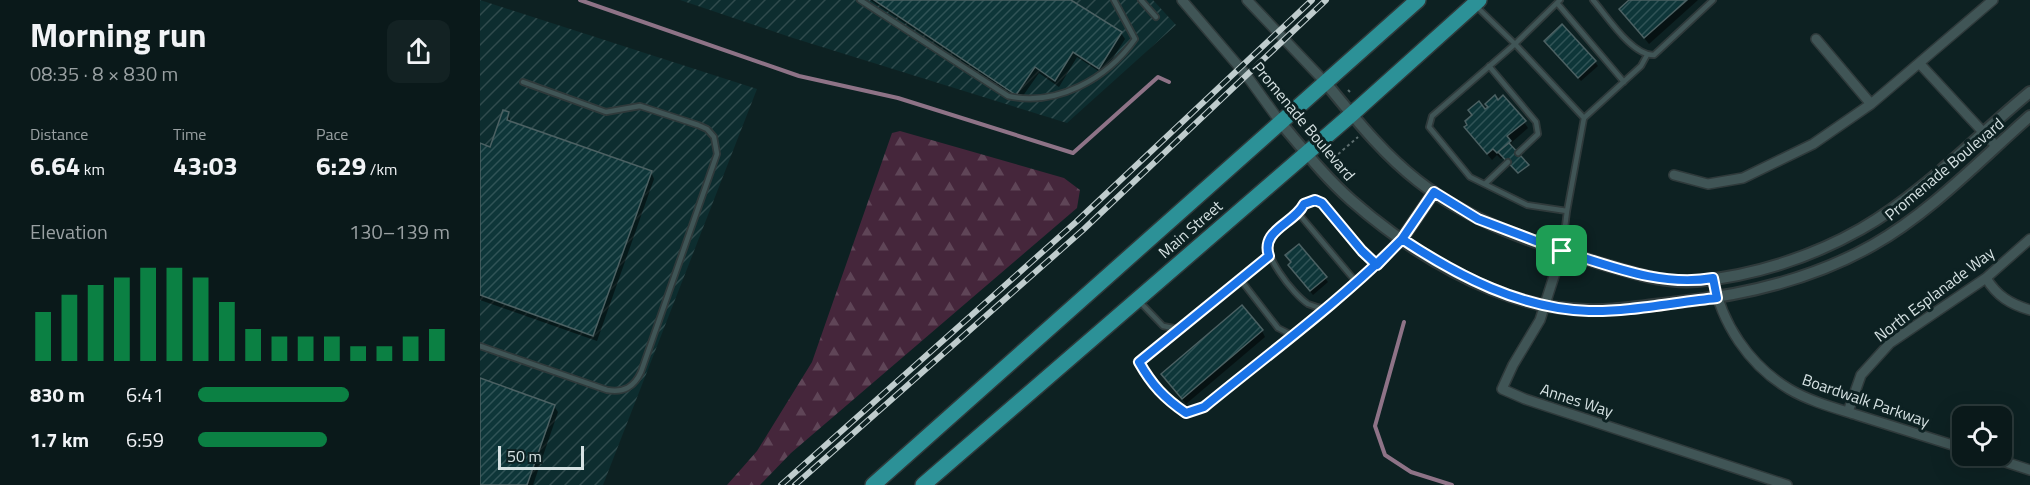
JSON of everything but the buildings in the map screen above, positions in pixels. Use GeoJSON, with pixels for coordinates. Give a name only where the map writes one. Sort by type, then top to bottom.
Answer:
{"type":"FeatureCollection","features":[{"type":"Feature","properties":{"kind":"highway","name":"Main Street"},"geometry":{"type":"LineString","coordinates":[[873,485],[1418,0]]}},
{"type":"Feature","properties":{"kind":"highway","name":"Main Street"},"geometry":{"type":"LineString","coordinates":[[923,485],[1352,114],[1477,2]]}},
{"type":"Feature","properties":{"kind":"street","name":"Promenade Boulevard"},"geometry":{"type":"LineString","coordinates":[[1182,0],[1247,76],[1281,123],[1349,198],[1402,239],[1469,279],[1546,305],[1591,311],[1717,298],[1802,276],[1874,244],[1929,206],[2030,116]]}},
{"type":"Feature","properties":{"kind":"street","name":"Promenade Boulevard"},"geometry":{"type":"LineString","coordinates":[[1247,0],[1394,159],[1434,192],[1478,219],[1562,251],[1647,277],[1671,281],[1713,278],[1793,259],[1828,246],[1862,228],[1922,186],[2030,92]]}},
{"type":"Feature","properties":{"kind":"street"},"geometry":{"type":"LineString","coordinates":[[1674,175],[1708,184],[1743,178],[1813,144],[1871,104],[1993,0]]}},
{"type":"Feature","properties":{"kind":"street"},"geometry":{"type":"LineString","coordinates":[[1816,39],[1871,104]]}},
{"type":"Feature","properties":{"kind":"street"},"geometry":{"type":"LineString","coordinates":[[1920,64],[1996,146]]}},
{"type":"Feature","properties":{"kind":"street"},"geometry":{"type":"LineString","coordinates":[[1402,239],[1434,192]]}},
{"type":"Feature","properties":{"kind":"street","name":"North Esplanade Way"},"geometry":{"type":"LineString","coordinates":[[1848,412],[1861,375],[1872,360],[1890,343],[1986,278],[2030,239]]}},
{"type":"Feature","properties":{"kind":"street","name":"Annes Way"},"geometry":{"type":"LineString","coordinates":[[1562,251],[1546,305],[1533,335],[1502,388],[1525,399],[1786,485]]}},
{"type":"Feature","properties":{"kind":"street","name":"Boardwalk Parkway"},"geometry":{"type":"LineString","coordinates":[[1713,278],[1717,298],[1736,336],[1770,376],[1790,390],[1848,412],[1952,445]]}},
{"type":"Feature","properties":{"kind":"street"},"geometry":{"type":"LineString","coordinates":[[1986,278],[2004,299],[2030,310]]}},
{"type":"Feature","properties":{"kind":"street"},"geometry":{"type":"LineString","coordinates":[[2012,464],[2030,470]]}},
{"type":"Feature","properties":{"kind":"lane"},"geometry":{"type":"LineString","coordinates":[[860,0],[1008,96],[1026,100],[1082,87],[1129,48],[1135,39],[1114,0]]}},
{"type":"Feature","properties":{"kind":"lane"},"geometry":{"type":"LineString","coordinates":[[1141,0],[1156,17]]}},
{"type":"Feature","properties":{"kind":"lane"},"geometry":{"type":"LineString","coordinates":[[1593,0],[1636,50],[1647,55],[1654,54],[1713,0]]}},
{"type":"Feature","properties":{"kind":"lane"},"geometry":{"type":"LineString","coordinates":[[1477,2],[1584,118]]}},
{"type":"Feature","properties":{"kind":"lane"},"geometry":{"type":"LineString","coordinates":[[1568,211],[1527,205],[1470,177],[1429,127],[1432,116],[1515,44],[1559,2],[1624,82]]}},
{"type":"Feature","properties":{"kind":"lane"},"geometry":{"type":"LineString","coordinates":[[1562,251],[1584,118],[1641,66],[1647,55]]}},
{"type":"Feature","properties":{"kind":"lane"},"geometry":{"type":"LineString","coordinates":[[1489,66],[1536,122],[1538,134],[1518,153]]}},
{"type":"Feature","properties":{"kind":"lane"},"geometry":{"type":"LineString","coordinates":[[480,346],[607,390],[616,392],[632,385],[641,372],[717,154],[714,137],[707,129],[698,125],[640,106],[606,112],[523,82]]}},
{"type":"Feature","properties":{"kind":"lane"},"geometry":{"type":"LineString","coordinates":[[1486,183],[1508,162]]}},
{"type":"Feature","properties":{"kind":"lane"},"geometry":{"type":"LineString","coordinates":[[1326,309],[1307,303],[1272,262],[1266,247],[1269,236],[1299,214],[1304,204],[1315,200],[1322,203],[1362,251],[1377,265]]}},
{"type":"Feature","properties":{"kind":"lane"},"geometry":{"type":"LineString","coordinates":[[1299,214],[1357,283]]}},
{"type":"Feature","properties":{"kind":"lane"},"geometry":{"type":"LineString","coordinates":[[1269,256],[1139,362],[1154,387],[1166,400],[1186,413],[1204,407],[1326,309],[1377,265],[1402,239]]}},
{"type":"Feature","properties":{"kind":"lane"},"geometry":{"type":"LineString","coordinates":[[1240,279],[1278,327],[1292,335]]}},
{"type":"Feature","properties":{"kind":"lane"},"geometry":{"type":"LineString","coordinates":[[1137,298],[1163,326],[1179,329]]}},
{"type":"Feature","properties":{"kind":"path"},"geometry":{"type":"LineString","coordinates":[[1329,162],[1358,137]]}},
{"type":"Feature","properties":{"kind":"shaded area"},"geometry":{"type":"Polygon","coordinates":[[[480,0],[757,89],[603,485],[480,485],[480,0]]]}},
{"type":"Feature","properties":{"kind":"shaded area"},"geometry":{"type":"Polygon","coordinates":[[[680,0],[1153,0],[1176,25],[1067,123],[793,38],[680,0]]]}},
{"type":"Feature","properties":{"kind":"green space"},"geometry":{"type":"Polygon","coordinates":[[[900,131],[1064,178],[1080,190],[1077,208],[791,453],[760,485],[727,485],[757,451],[812,362],[892,133],[900,131]]]}},
{"type":"Feature","properties":{"kind":"waterway"},"geometry":{"type":"LineString","coordinates":[[580,0],[799,76],[898,98],[1073,153],[1158,77],[1169,82]]}},
{"type":"Feature","properties":{"kind":"waterway"},"geometry":{"type":"LineString","coordinates":[[1404,322],[1375,426],[1385,455],[1411,472],[1452,485]]}},
{"type":"Feature","properties":{"kind":"railway"},"geometry":{"type":"LineString","coordinates":[[781,485],[1076,222],[1312,0]]}},
{"type":"Feature","properties":{"kind":"railway"},"geometry":{"type":"LineString","coordinates":[[795,485],[1083,230],[1326,0]]}},
{"type":"Feature","properties":{"kind":"route"},"geometry":{"type":"LineString","coordinates":[[1562,251],[1478,219],[1434,192],[1402,239],[1377,265],[1362,251],[1322,203],[1315,200],[1304,204],[1299,214],[1269,236],[1266,247],[1269,256],[1139,362],[1154,387],[1166,400],[1186,413],[1204,407],[1326,309],[1377,265],[1397,245],[1402,239],[1439,264],[1469,279],[1546,305],[1591,311],[1717,298],[1713,278],[1671,281],[1647,277],[1562,251]]}}]}
